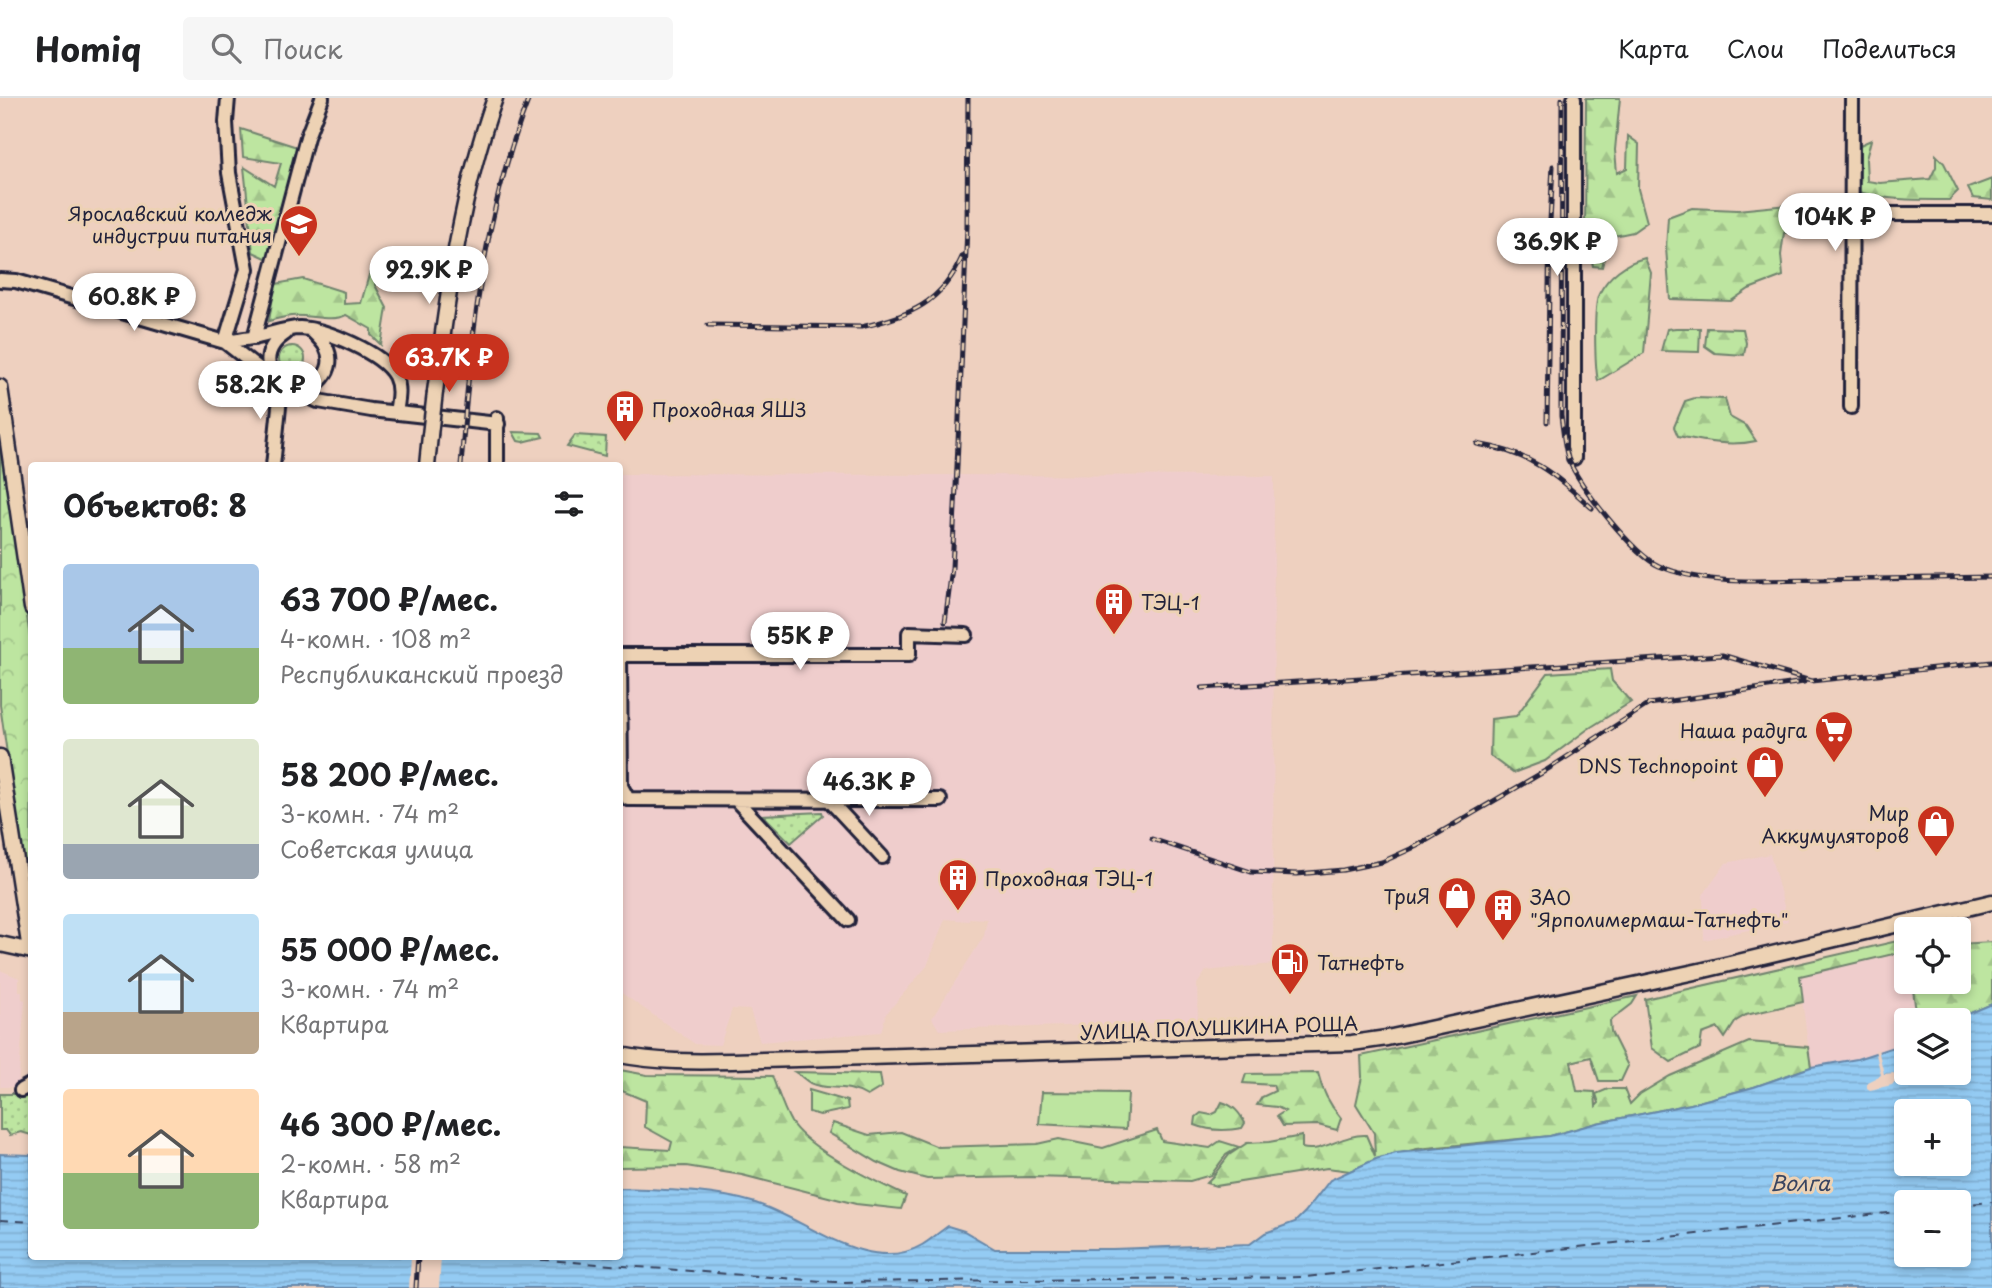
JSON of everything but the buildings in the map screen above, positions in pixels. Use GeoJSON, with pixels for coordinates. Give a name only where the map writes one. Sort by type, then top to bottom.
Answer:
{"type":"FeatureCollection","features":[{"type":"Feature","properties":{"kind":"main road"},"geometry":{"type":"LineString","coordinates":[[427,462],[450,282],[460,226],[495,98]]}},
{"type":"Feature","properties":{"kind":"main road"},"geometry":{"type":"LineString","coordinates":[[0,387],[28,580]]}},
{"type":"Feature","properties":{"kind":"main road"},"geometry":{"type":"LineString","coordinates":[[0,757],[28,932]]}},
{"type":"Feature","properties":{"kind":"main road","name":"УЛИЦА ПОЛУШКИНА РОЩА"},"geometry":{"type":"LineString","coordinates":[[623,1054],[642,1059],[732,1061],[1352,1043],[1387,1038],[1695,972],[1992,902]]}},
{"type":"Feature","properties":{"kind":"main road"},"geometry":{"type":"LineString","coordinates":[[0,944],[28,950]]}},
{"type":"Feature","properties":{"kind":"street"},"geometry":{"type":"LineString","coordinates":[[225,342],[247,270],[229,173],[226,122],[228,98]]}},
{"type":"Feature","properties":{"kind":"street"},"geometry":{"type":"LineString","coordinates":[[254,338],[307,137],[322,98]]}},
{"type":"Feature","properties":{"kind":"street"},"geometry":{"type":"LineString","coordinates":[[1574,98],[1574,458]]}},
{"type":"Feature","properties":{"kind":"street"},"geometry":{"type":"LineString","coordinates":[[1851,407],[1852,98]]}},
{"type":"Feature","properties":{"kind":"street"},"geometry":{"type":"LineString","coordinates":[[1852,214],[1992,214]]}},
{"type":"Feature","properties":{"kind":"street"},"geometry":{"type":"LineString","coordinates":[[0,280],[16,281],[225,342],[284,386],[318,401],[498,421],[497,462]]}},
{"type":"Feature","properties":{"kind":"street"},"geometry":{"type":"LineString","coordinates":[[225,342],[296,328],[340,338],[379,360],[394,374],[399,387],[397,409]]}},
{"type":"Feature","properties":{"kind":"street"},"geometry":{"type":"LineString","coordinates":[[296,328],[274,341],[268,355],[268,369],[284,386],[304,391],[315,386],[328,367],[326,347],[311,330]]}},
{"type":"Feature","properties":{"kind":"street"},"geometry":{"type":"LineString","coordinates":[[273,462],[279,404],[284,386]]}},
{"type":"Feature","properties":{"kind":"street"},"geometry":{"type":"LineString","coordinates":[[623,655],[909,655],[909,633],[966,635]]}},
{"type":"Feature","properties":{"kind":"street"},"geometry":{"type":"LineString","coordinates":[[623,790],[628,799],[831,802],[940,800]]}},
{"type":"Feature","properties":{"kind":"street"},"geometry":{"type":"LineString","coordinates":[[737,800],[848,920]]}},
{"type":"Feature","properties":{"kind":"street"},"geometry":{"type":"LineString","coordinates":[[831,802],[882,857]]}},
{"type":"Feature","properties":{"kind":"shaded area"},"geometry":{"type":"Polygon","coordinates":[[[623,474],[1274,476],[1273,964],[1206,971],[1197,984],[1198,1022],[939,1030],[932,1018],[984,936],[987,919],[945,919],[927,966],[886,1014],[881,1032],[760,1042],[750,1010],[732,1009],[720,1045],[695,1044],[623,994],[623,474]]]}},
{"type":"Feature","properties":{"kind":"shaded area"},"geometry":{"type":"Polygon","coordinates":[[[1770,854],[1788,921],[1704,940],[1703,895],[1726,863],[1770,854]]]}},
{"type":"Feature","properties":{"kind":"shaded area"},"geometry":{"type":"Polygon","coordinates":[[[1894,954],[1894,994],[1914,994],[1915,1008],[1894,1008],[1894,1047],[1857,1059],[1811,1067],[1799,976],[1894,954]]]}},
{"type":"Feature","properties":{"kind":"shaded area"},"geometry":{"type":"Polygon","coordinates":[[[0,970],[19,978],[19,991],[22,991],[22,999],[25,1000],[18,1087],[0,1087],[0,970]]]}},
{"type":"Feature","properties":{"kind":"green space"},"geometry":{"type":"Polygon","coordinates":[[[1586,98],[1620,98],[1615,150],[1617,173],[1627,168],[1628,136],[1639,144],[1638,189],[1647,222],[1633,232],[1609,237],[1602,267],[1593,266],[1585,227],[1586,98]]]}},
{"type":"Feature","properties":{"kind":"green space"},"geometry":{"type":"Polygon","coordinates":[[[241,129],[297,147],[268,259],[253,252],[244,167],[274,186],[281,163],[243,157],[241,129]]]}},
{"type":"Feature","properties":{"kind":"green space"},"geometry":{"type":"Polygon","coordinates":[[[1871,140],[1866,159],[1867,181],[1880,183],[1930,179],[1936,167],[1936,155],[1944,163],[1958,191],[1949,200],[1892,198],[1859,192],[1860,145],[1871,140]]]}},
{"type":"Feature","properties":{"kind":"green space"},"geometry":{"type":"Polygon","coordinates":[[[1992,179],[1992,200],[1973,198],[1968,188],[1992,179]]]}},
{"type":"Feature","properties":{"kind":"green space"},"geometry":{"type":"Polygon","coordinates":[[[1797,204],[1841,210],[1846,219],[1837,237],[1817,228],[1784,233],[1781,255],[1783,276],[1749,289],[1731,301],[1670,299],[1666,248],[1668,217],[1692,208],[1737,210],[1797,204]]]}},
{"type":"Feature","properties":{"kind":"green space"},"geometry":{"type":"Polygon","coordinates":[[[1645,258],[1651,273],[1644,353],[1598,381],[1595,323],[1599,294],[1607,281],[1618,271],[1645,258]]]}},
{"type":"Feature","properties":{"kind":"green space"},"geometry":{"type":"Polygon","coordinates":[[[371,268],[378,270],[375,285],[387,308],[381,345],[371,335],[371,329],[346,315],[333,318],[291,316],[269,321],[275,284],[303,279],[344,292],[344,304],[361,303],[371,268]]]}},
{"type":"Feature","properties":{"kind":"green space"},"geometry":{"type":"Polygon","coordinates":[[[1700,328],[1699,352],[1661,351],[1667,329],[1700,328]]]}},
{"type":"Feature","properties":{"kind":"green space"},"geometry":{"type":"Polygon","coordinates":[[[1707,328],[1743,329],[1746,343],[1744,355],[1715,353],[1705,346],[1707,328]]]}},
{"type":"Feature","properties":{"kind":"green space"},"geometry":{"type":"Polygon","coordinates":[[[292,346],[301,350],[305,359],[301,368],[292,372],[283,368],[279,359],[283,350],[292,346]]]}},
{"type":"Feature","properties":{"kind":"green space"},"geometry":{"type":"Polygon","coordinates":[[[1695,398],[1725,399],[1730,417],[1746,426],[1756,441],[1726,443],[1678,436],[1674,427],[1685,401],[1695,398]]]}},
{"type":"Feature","properties":{"kind":"green space"},"geometry":{"type":"Polygon","coordinates":[[[513,432],[541,433],[543,437],[523,442],[518,441],[513,432]]]}},
{"type":"Feature","properties":{"kind":"green space"},"geometry":{"type":"Polygon","coordinates":[[[0,433],[28,624],[28,898],[0,705],[0,433]]]}},
{"type":"Feature","properties":{"kind":"green space"},"geometry":{"type":"Polygon","coordinates":[[[575,435],[606,437],[605,456],[567,446],[575,435]]]}},
{"type":"Feature","properties":{"kind":"green space"},"geometry":{"type":"Polygon","coordinates":[[[1610,669],[1612,681],[1631,702],[1545,761],[1513,773],[1490,756],[1491,719],[1516,716],[1548,673],[1610,669]]]}},
{"type":"Feature","properties":{"kind":"green space"},"geometry":{"type":"Polygon","coordinates":[[[822,812],[823,815],[791,843],[763,815],[822,812]]]}},
{"type":"Feature","properties":{"kind":"green space"},"geometry":{"type":"Polygon","coordinates":[[[1894,942],[1894,954],[1800,976],[1803,1002],[1746,1015],[1736,1021],[1725,1038],[1718,1028],[1702,1034],[1700,1048],[1671,1062],[1652,1048],[1645,999],[1894,942]]]}},
{"type":"Feature","properties":{"kind":"green space"},"geometry":{"type":"Polygon","coordinates":[[[1992,942],[1992,1004],[1971,1013],[1971,1008],[1915,1008],[1914,994],[1971,994],[1971,943],[1992,942]]]}},
{"type":"Feature","properties":{"kind":"green space"},"geometry":{"type":"Polygon","coordinates":[[[1637,996],[1632,1004],[1610,1021],[1611,1032],[1628,1066],[1621,1081],[1599,1081],[1591,1057],[1571,1062],[1577,1091],[1595,1092],[1596,1106],[1599,1103],[1596,1094],[1608,1089],[1624,1089],[1630,1104],[1640,1094],[1670,1076],[1749,1042],[1808,1047],[1811,1067],[1754,1087],[1691,1104],[1597,1123],[1550,1136],[1417,1149],[1376,1159],[1350,1171],[1327,1168],[1216,1186],[1206,1183],[1229,1155],[1247,1143],[1302,1136],[1302,1148],[1309,1149],[1349,1137],[1366,1135],[1375,1156],[1374,1133],[1356,1104],[1362,1077],[1361,1056],[1637,996]]]}},
{"type":"Feature","properties":{"kind":"green space"},"geometry":{"type":"Polygon","coordinates":[[[623,1071],[647,1075],[772,1076],[788,1117],[800,1132],[827,1154],[906,1196],[901,1209],[856,1204],[742,1175],[686,1166],[623,1167],[623,1147],[670,1150],[672,1142],[645,1127],[646,1101],[623,1091],[623,1071]]]}},
{"type":"Feature","properties":{"kind":"green space"},"geometry":{"type":"Polygon","coordinates":[[[795,1072],[880,1074],[882,1087],[867,1096],[851,1089],[817,1086],[795,1072]]]}},
{"type":"Feature","properties":{"kind":"green space"},"geometry":{"type":"Polygon","coordinates":[[[1318,1073],[1327,1097],[1341,1118],[1337,1130],[1318,1125],[1283,1126],[1277,1116],[1285,1111],[1277,1107],[1257,1105],[1262,1097],[1275,1091],[1273,1085],[1243,1083],[1246,1074],[1318,1073]]]}},
{"type":"Feature","properties":{"kind":"green space"},"geometry":{"type":"Polygon","coordinates":[[[809,1090],[847,1101],[848,1109],[820,1115],[809,1112],[809,1090]]]}},
{"type":"Feature","properties":{"kind":"green space"},"geometry":{"type":"Polygon","coordinates":[[[1042,1092],[1128,1093],[1126,1129],[1039,1124],[1042,1092]]]}},
{"type":"Feature","properties":{"kind":"green space"},"geometry":{"type":"Polygon","coordinates":[[[0,1094],[28,1094],[28,1134],[21,1132],[10,1135],[6,1130],[0,1130],[0,1094]]]}},
{"type":"Feature","properties":{"kind":"green space"},"geometry":{"type":"Polygon","coordinates":[[[1222,1102],[1238,1113],[1245,1123],[1242,1128],[1218,1130],[1195,1125],[1196,1117],[1201,1113],[1211,1115],[1217,1112],[1222,1102]]]}},
{"type":"Feature","properties":{"kind":"green space"},"geometry":{"type":"Polygon","coordinates":[[[833,1123],[869,1135],[901,1132],[938,1147],[1037,1144],[1059,1139],[1103,1148],[1157,1130],[1162,1141],[1210,1148],[1220,1141],[1239,1147],[1226,1155],[1211,1175],[1190,1181],[1031,1177],[927,1179],[877,1162],[829,1133],[833,1123]]]}},
{"type":"Feature","properties":{"kind":"water","name":"Волга"},"geometry":{"type":"Polygon","coordinates":[[[1992,1004],[1992,1288],[0,1288],[0,1154],[28,1155],[28,1260],[623,1260],[623,1188],[703,1193],[752,1202],[836,1241],[879,1254],[901,1253],[922,1245],[948,1226],[964,1231],[995,1249],[1113,1249],[1250,1244],[1265,1233],[1295,1222],[1330,1180],[1376,1159],[1396,1153],[1550,1136],[1597,1123],[1691,1104],[1754,1087],[1811,1067],[1857,1059],[1894,1047],[1894,1085],[1971,1085],[1971,1013],[1992,1004]]]}},
{"type":"Feature","properties":{"kind":"pier"},"geometry":{"type":"Polygon","coordinates":[[[1878,1049],[1884,1074],[1894,1073],[1894,1083],[1870,1090],[1867,1088],[1867,1082],[1881,1075],[1875,1050],[1878,1049]]]}},
{"type":"Feature","properties":{"kind":"pier"},"geometry":{"type":"Polygon","coordinates":[[[411,1260],[441,1260],[439,1288],[409,1288],[411,1260]]]}},
{"type":"Feature","properties":{"kind":"ferry route"},"geometry":{"type":"LineString","coordinates":[[1971,1204],[1992,1202]]}},
{"type":"Feature","properties":{"kind":"ferry route"},"geometry":{"type":"LineString","coordinates":[[546,1260],[835,1282],[1305,1277],[1894,1212]]}},
{"type":"Feature","properties":{"kind":"ferry route"},"geometry":{"type":"LineString","coordinates":[[0,1220],[28,1222]]}},
{"type":"Feature","properties":{"kind":"railway"},"geometry":{"type":"LineString","coordinates":[[461,462],[481,279],[500,187],[529,98]]}},
{"type":"Feature","properties":{"kind":"railway"},"geometry":{"type":"LineString","coordinates":[[945,622],[952,568],[957,466],[967,227],[968,98]]}},
{"type":"Feature","properties":{"kind":"railway"},"geometry":{"type":"LineString","coordinates":[[1562,99],[1561,416],[1568,458],[1573,470],[1594,501],[1622,534],[1659,566],[1678,573],[1717,580],[1992,577]]}},
{"type":"Feature","properties":{"kind":"railway"},"geometry":{"type":"LineString","coordinates":[[1547,422],[1553,166]]}},
{"type":"Feature","properties":{"kind":"railway"},"geometry":{"type":"LineString","coordinates":[[708,325],[861,327],[879,323],[923,305],[945,285],[963,255]]}},
{"type":"Feature","properties":{"kind":"railway"},"geometry":{"type":"LineString","coordinates":[[1477,444],[1512,453],[1540,466],[1592,508]]}},
{"type":"Feature","properties":{"kind":"railway"},"geometry":{"type":"LineString","coordinates":[[1202,688],[1722,655],[1811,681],[1992,662]]}},
{"type":"Feature","properties":{"kind":"railway"},"geometry":{"type":"LineString","coordinates":[[1152,839],[1251,872],[1297,874],[1343,870],[1382,862],[1417,846],[1545,771],[1649,704],[1804,682]]}},
{"type":"Feature","properties":{"kind":"railway"},"geometry":{"type":"LineString","coordinates":[[416,1288],[418,1260]]}},
{"type":"Feature","properties":{"kind":"place","name":"Ярославский колледж индустрии питания"},"geometry":{"type":"Point","coordinates":[299,258]}},
{"type":"Feature","properties":{"kind":"place","name":"Проходная ЯШЗ"},"geometry":{"type":"Point","coordinates":[625,443]}},
{"type":"Feature","properties":{"kind":"place","name":"ТЭЦ-1"},"geometry":{"type":"Point","coordinates":[1114,636]}},
{"type":"Feature","properties":{"kind":"place","name":"Наша радуга"},"geometry":{"type":"Point","coordinates":[1834,764]}},
{"type":"Feature","properties":{"kind":"place","name":"DNS Technopoint"},"geometry":{"type":"Point","coordinates":[1765,799]}},
{"type":"Feature","properties":{"kind":"place","name":"Мир Аккумуляторов"},"geometry":{"type":"Point","coordinates":[1936,858]}},
{"type":"Feature","properties":{"kind":"place","name":"Проходная ТЭЦ-1"},"geometry":{"type":"Point","coordinates":[958,912]}},
{"type":"Feature","properties":{"kind":"place","name":"ТриЯ"},"geometry":{"type":"Point","coordinates":[1457,930]}},
{"type":"Feature","properties":{"kind":"place","name":"ЗАО \"Ярполимермаш-Татнефть\""},"geometry":{"type":"Point","coordinates":[1503,942]}},
{"type":"Feature","properties":{"kind":"place","name":"Татнефть"},"geometry":{"type":"Point","coordinates":[1290,996]}}]}
